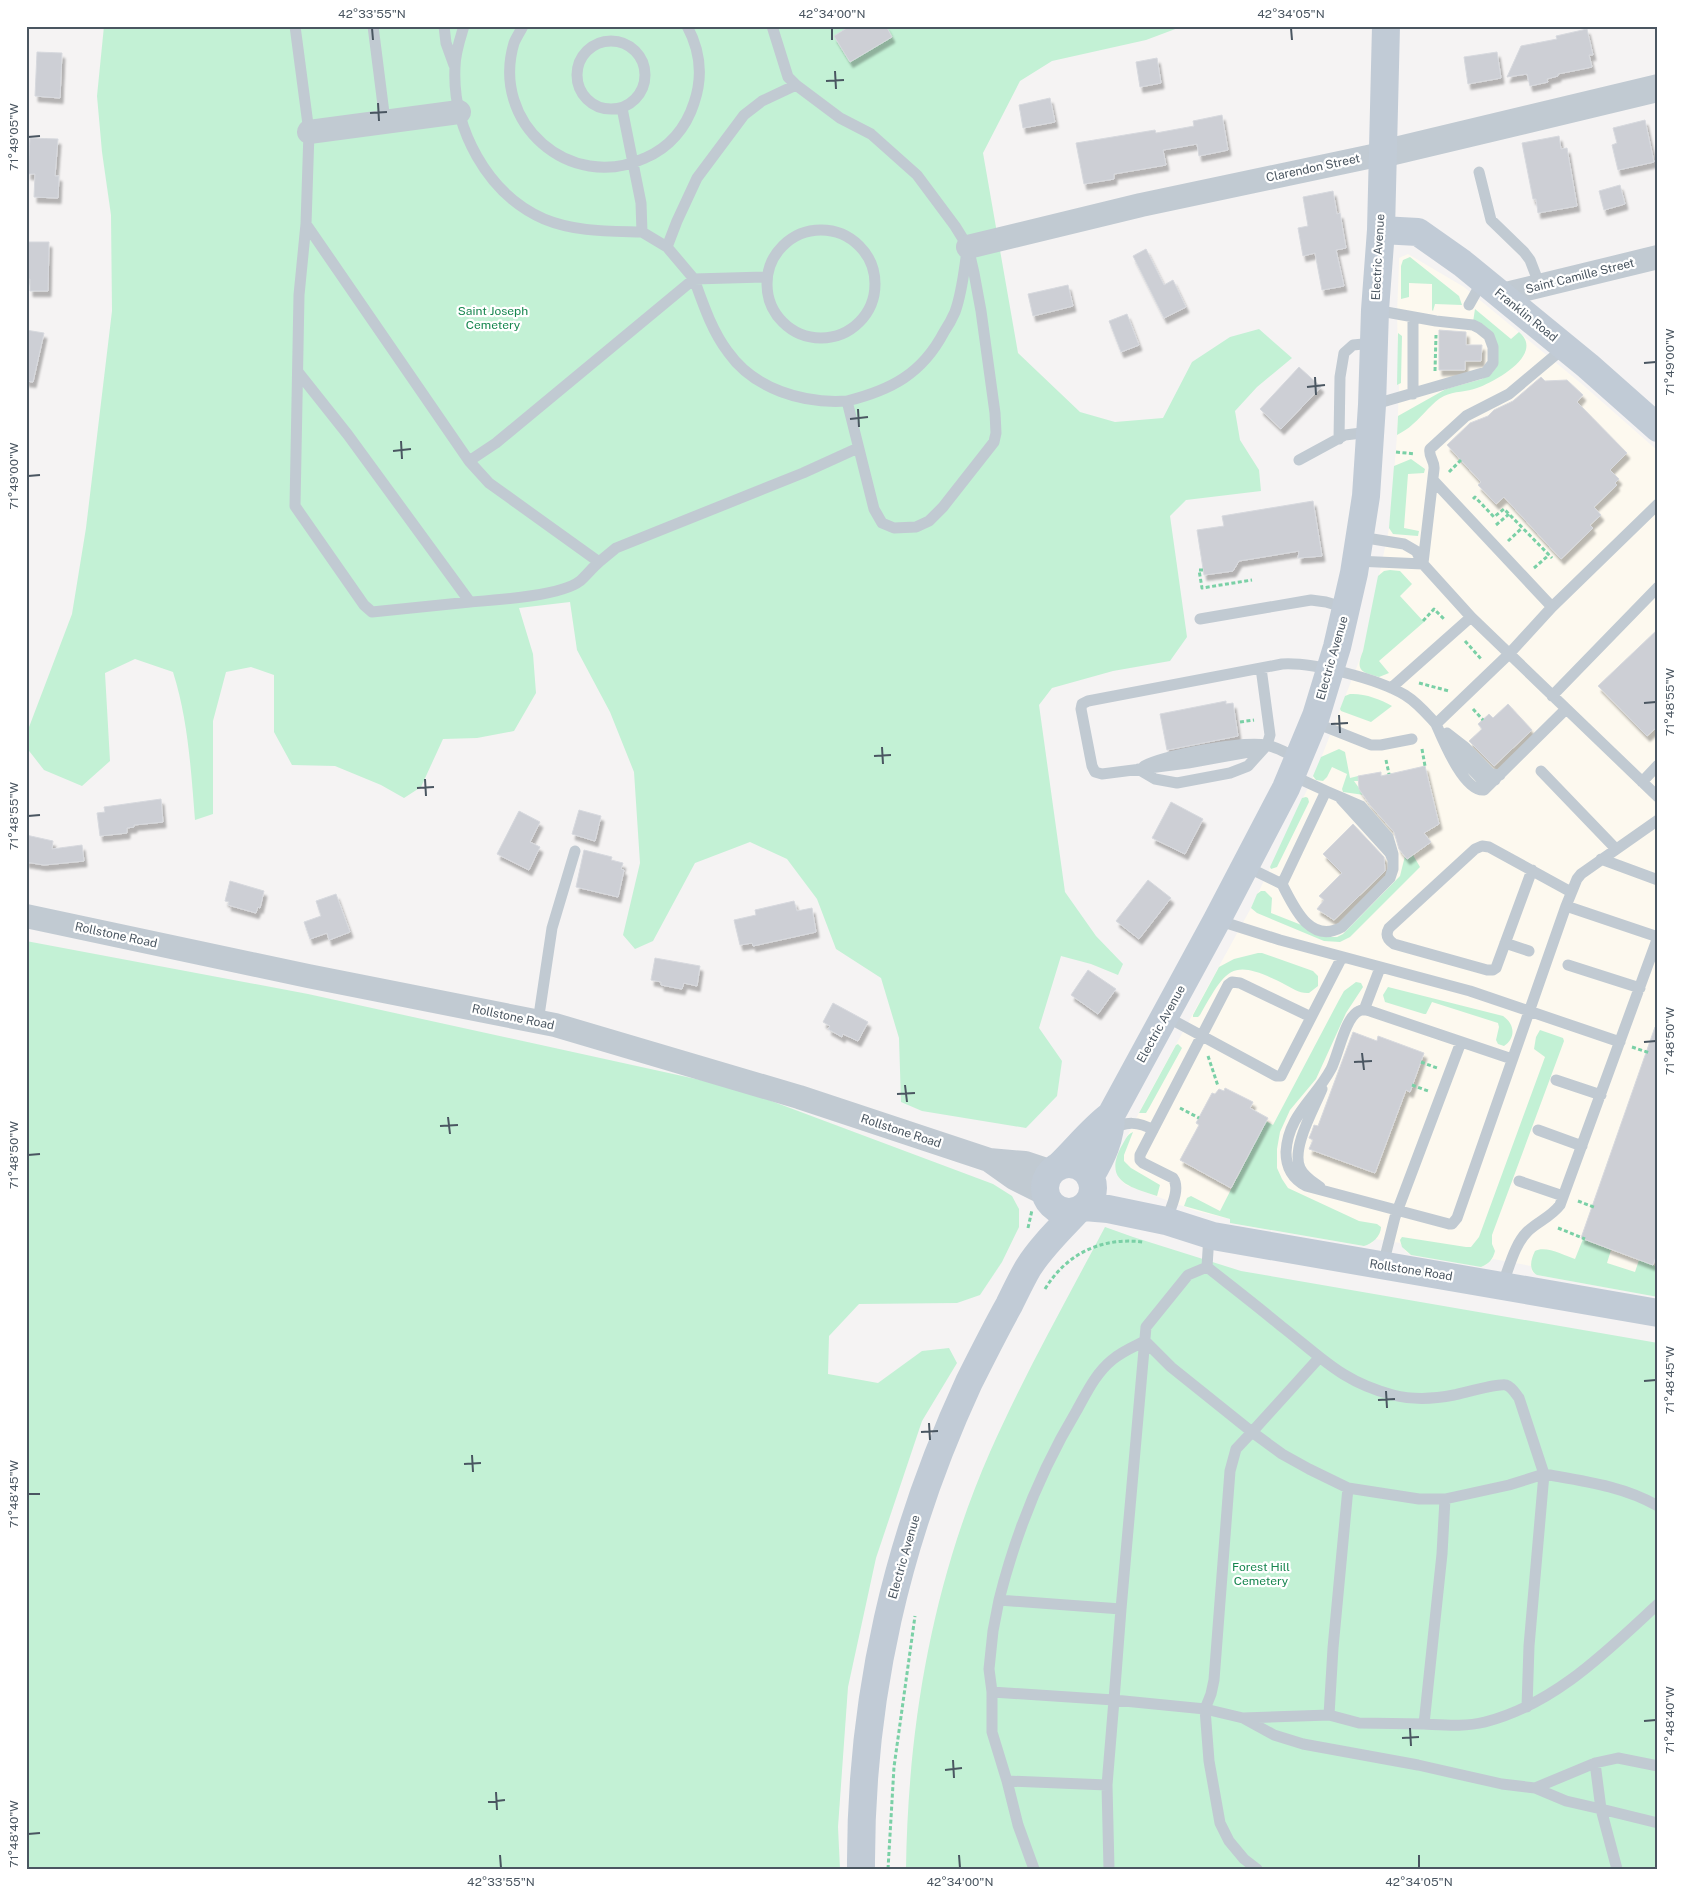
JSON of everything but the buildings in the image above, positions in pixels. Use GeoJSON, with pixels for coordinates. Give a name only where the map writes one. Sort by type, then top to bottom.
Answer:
{"type":"FeatureCollection","features":[{"type":"Feature","properties":{"kind":"main road"},"geometry":{"type":"LineString","coordinates":[[1382,154],[1386,26]]}},
{"type":"Feature","properties":{"kind":"main road","name":"Electric Avenue"},"geometry":{"type":"LineString","coordinates":[[861,1869],[862,1797],[872,1700],[886,1624],[905,1547],[923,1492],[949,1426],[983,1353],[1029,1267],[1086,1194],[1101,1158],[1110,1124],[1295,767],[1313,722],[1330,669],[1346,608],[1366,496],[1381,230],[1382,154]]}},
{"type":"Feature","properties":{"kind":"main road","name":"Franklin Road"},"geometry":{"type":"LineString","coordinates":[[1381,230],[1418,232],[1493,287],[1658,428]]}},
{"type":"Feature","properties":{"kind":"main road","name":"Electric Avenue"},"geometry":{"type":"LineString","coordinates":[[1029,1267],[1034,1236],[1052,1184],[1093,1129],[1110,1124]]}},
{"type":"Feature","properties":{"kind":"main road"},"geometry":{"type":"LineString","coordinates":[[1066,1165],[1080,1167],[1086,1194],[1070,1212],[1062,1211],[1055,1207],[1052,1184],[1066,1165]]}},
{"type":"Feature","properties":{"kind":"main road","name":"Rollstone Road"},"geometry":{"type":"LineString","coordinates":[[1086,1194],[1108,1209],[1166,1221],[1209,1235],[1658,1312]]}},
{"type":"Feature","properties":{"kind":"street","name":"Clarendon Street"},"geometry":{"type":"LineString","coordinates":[[968,247],[1141,205],[1382,154],[1658,88]]}},
{"type":"Feature","properties":{"kind":"street"},"geometry":{"type":"LineString","coordinates":[[309,132],[459,112]]}},
{"type":"Feature","properties":{"kind":"street","name":"Saint Camille Street"},"geometry":{"type":"LineString","coordinates":[[1493,287],[1540,286],[1658,257]]}},
{"type":"Feature","properties":{"kind":"street","name":"Rollstone Road"},"geometry":{"type":"LineString","coordinates":[[26,916],[308,976],[538,1022],[799,1097],[989,1160],[1026,1163],[1052,1184]]}},
{"type":"Feature","properties":{"kind":"lane"},"geometry":{"type":"LineString","coordinates":[[295,26],[309,132],[306,224],[299,295],[295,506],[364,605],[372,612],[526,597],[560,590],[578,582],[598,562],[616,548],[803,473],[858,448]]}},
{"type":"Feature","properties":{"kind":"lane"},"geometry":{"type":"LineString","coordinates":[[372,26],[384,121]]}},
{"type":"Feature","properties":{"kind":"lane"},"geometry":{"type":"LineString","coordinates":[[444,26],[446,43],[455,66],[459,112],[469,141],[483,166],[499,187],[521,206],[544,219],[574,228],[642,232],[668,248],[694,279],[707,316],[727,352],[746,373],[775,390],[805,399],[828,402],[847,401],[874,394],[904,380],[923,364],[940,340],[955,312],[968,247]]}},
{"type":"Feature","properties":{"kind":"lane"},"geometry":{"type":"LineString","coordinates":[[455,66],[464,26]]}},
{"type":"Feature","properties":{"kind":"lane"},"geometry":{"type":"LineString","coordinates":[[523,26],[514,43],[510,69],[512,94],[521,119],[537,140],[557,156],[581,166],[607,168],[632,164],[656,154],[676,137],[690,115],[698,91],[699,65],[694,39],[686,26]]}},
{"type":"Feature","properties":{"kind":"lane"},"geometry":{"type":"LineString","coordinates":[[772,26],[788,76],[796,85],[840,118],[870,134],[917,175],[955,226],[968,247],[978,292],[995,413],[996,433],[994,442],[943,507],[929,521],[916,527],[894,528],[882,523],[874,509],[847,401]]}},
{"type":"Feature","properties":{"kind":"lane"},"geometry":{"type":"LineString","coordinates":[[606,40],[621,42],[634,48],[642,60],[646,74],[643,89],[634,100],[622,108],[608,110],[594,106],[583,96],[577,83],[577,68],[582,55],[593,45],[606,40]]}},
{"type":"Feature","properties":{"kind":"lane"},"geometry":{"type":"LineString","coordinates":[[668,248],[676,221],[697,178],[744,115],[762,101],[796,85]]}},
{"type":"Feature","properties":{"kind":"lane"},"geometry":{"type":"LineString","coordinates":[[622,108],[640,203],[642,232]]}},
{"type":"Feature","properties":{"kind":"lane"},"geometry":{"type":"LineString","coordinates":[[1479,172],[1491,220],[1530,260],[1540,286]]}},
{"type":"Feature","properties":{"kind":"lane"},"geometry":{"type":"LineString","coordinates":[[306,224],[469,461],[489,483],[598,562]]}},
{"type":"Feature","properties":{"kind":"lane"},"geometry":{"type":"LineString","coordinates":[[823,230],[842,234],[859,245],[870,262],[875,282],[873,302],[863,319],[848,332],[829,339],[808,338],[790,330],[776,316],[767,298],[766,278],[772,258],[785,242],[803,232],[823,230]]}},
{"type":"Feature","properties":{"kind":"lane"},"geometry":{"type":"LineString","coordinates":[[469,461],[496,443],[694,279],[766,278]]}},
{"type":"Feature","properties":{"kind":"lane"},"geometry":{"type":"LineString","coordinates":[[1469,305],[1493,287]]}},
{"type":"Feature","properties":{"kind":"lane"},"geometry":{"type":"LineString","coordinates":[[1372,405],[1483,373],[1490,370],[1493,363],[1493,347],[1489,336],[1483,330],[1473,325],[1436,325],[1413,317],[1375,310]]}},
{"type":"Feature","properties":{"kind":"lane"},"geometry":{"type":"LineString","coordinates":[[1413,317],[1413,394]]}},
{"type":"Feature","properties":{"kind":"lane"},"geometry":{"type":"LineString","coordinates":[[1339,439],[1340,377],[1344,353],[1353,346],[1374,343]]}},
{"type":"Feature","properties":{"kind":"lane"},"geometry":{"type":"LineString","coordinates":[[1423,564],[1435,466],[1430,455],[1430,448],[1466,416],[1509,394],[1566,348]]}},
{"type":"Feature","properties":{"kind":"lane"},"geometry":{"type":"LineString","coordinates":[[298,372],[348,435],[470,602]]}},
{"type":"Feature","properties":{"kind":"lane"},"geometry":{"type":"LineString","coordinates":[[1299,460],[1353,433],[1370,432]]}},
{"type":"Feature","properties":{"kind":"lane"},"geometry":{"type":"LineString","coordinates":[[1433,480],[1552,608]]}},
{"type":"Feature","properties":{"kind":"lane"},"geometry":{"type":"LineString","coordinates":[[1436,724],[1509,654],[1552,608],[1658,504]]}},
{"type":"Feature","properties":{"kind":"lane"},"geometry":{"type":"LineString","coordinates":[[1358,549],[1411,546],[1420,555],[1423,564],[1471,617],[1658,797]]}},
{"type":"Feature","properties":{"kind":"lane"},"geometry":{"type":"LineString","coordinates":[[1358,549],[1423,564]]}},
{"type":"Feature","properties":{"kind":"lane"},"geometry":{"type":"LineString","coordinates":[[1552,696],[1658,587]]}},
{"type":"Feature","properties":{"kind":"lane"},"geometry":{"type":"LineString","coordinates":[[1200,619],[1311,600],[1346,608]]}},
{"type":"Feature","properties":{"kind":"lane"},"geometry":{"type":"LineString","coordinates":[[1391,688],[1471,617]]}},
{"type":"Feature","properties":{"kind":"lane"},"geometry":{"type":"LineString","coordinates":[[1245,866],[1282,884],[1297,913],[1308,924],[1326,932],[1336,931],[1390,878],[1393,869],[1393,848],[1388,837],[1365,809],[1332,793],[1267,746],[1238,745],[1167,757],[1138,769],[1102,774],[1093,769],[1081,709],[1084,702],[1293,663],[1330,669],[1391,688],[1420,706],[1436,724],[1464,747],[1491,774],[1498,777]]}},
{"type":"Feature","properties":{"kind":"lane"},"geometry":{"type":"LineString","coordinates":[[1138,769],[1157,775],[1179,776],[1225,768],[1242,761],[1267,746],[1270,728],[1261,668]]}},
{"type":"Feature","properties":{"kind":"lane"},"geometry":{"type":"LineString","coordinates":[[1436,724],[1451,760],[1475,788],[1484,790],[1566,709]]}},
{"type":"Feature","properties":{"kind":"lane"},"geometry":{"type":"LineString","coordinates":[[1313,722],[1371,745],[1412,739]]}},
{"type":"Feature","properties":{"kind":"lane"},"geometry":{"type":"LineString","coordinates":[[1642,782],[1658,765]]}},
{"type":"Feature","properties":{"kind":"lane"},"geometry":{"type":"LineString","coordinates":[[1541,771],[1616,849]]}},
{"type":"Feature","properties":{"kind":"lane"},"geometry":{"type":"LineString","coordinates":[[1282,884],[1332,793]]}},
{"type":"Feature","properties":{"kind":"lane"},"geometry":{"type":"LineString","coordinates":[[1512,1060],[1364,1010],[1355,1013],[1347,1026],[1331,1070],[1294,1121],[1287,1140],[1288,1166],[1299,1183],[1325,1192],[1449,1224],[1455,1222],[1577,879],[1601,859],[1658,820]]}},
{"type":"Feature","properties":{"kind":"lane"},"geometry":{"type":"LineString","coordinates":[[1532,870],[1496,968],[1490,970],[1394,944],[1388,939],[1388,928],[1475,849],[1482,846],[1489,847],[1532,870],[1572,892]]}},
{"type":"Feature","properties":{"kind":"lane"},"geometry":{"type":"LineString","coordinates":[[538,1022],[552,928],[575,850]]}},
{"type":"Feature","properties":{"kind":"lane"},"geometry":{"type":"LineString","coordinates":[[1601,859],[1658,880]]}},
{"type":"Feature","properties":{"kind":"lane"},"geometry":{"type":"LineString","coordinates":[[1502,1285],[1520,1241],[1527,1233],[1555,1211],[1563,1196],[1658,937],[1566,906]]}},
{"type":"Feature","properties":{"kind":"lane"},"geometry":{"type":"LineString","coordinates":[[1217,920],[1380,968],[1470,991],[1620,1042]]}},
{"type":"Feature","properties":{"kind":"lane"},"geometry":{"type":"LineString","coordinates":[[1505,943],[1529,950]]}},
{"type":"Feature","properties":{"kind":"lane"},"geometry":{"type":"LineString","coordinates":[[1165,1016],[1201,1037],[1276,1076],[1280,1076],[1342,957]]}},
{"type":"Feature","properties":{"kind":"lane"},"geometry":{"type":"LineString","coordinates":[[1568,965],[1640,988]]}},
{"type":"Feature","properties":{"kind":"lane"},"geometry":{"type":"LineString","coordinates":[[1364,1010],[1380,968]]}},
{"type":"Feature","properties":{"kind":"lane"},"geometry":{"type":"LineString","coordinates":[[1166,1221],[1177,1188],[1176,1182],[1173,1178],[1143,1163],[1140,1158],[1228,985],[1232,982],[1240,983],[1312,1017]]}},
{"type":"Feature","properties":{"kind":"lane"},"geometry":{"type":"LineString","coordinates":[[1383,1265],[1397,1212],[1461,1042]]}},
{"type":"Feature","properties":{"kind":"lane"},"geometry":{"type":"LineString","coordinates":[[1556,1080],[1601,1095]]}},
{"type":"Feature","properties":{"kind":"lane"},"geometry":{"type":"LineString","coordinates":[[1110,1124],[1115,1128],[1126,1124],[1140,1124],[1153,1130]]}},
{"type":"Feature","properties":{"kind":"lane"},"geometry":{"type":"LineString","coordinates":[[1538,1130],[1582,1146]]}},
{"type":"Feature","properties":{"kind":"lane"},"geometry":{"type":"LineString","coordinates":[[1519,1181],[1563,1196]]}},
{"type":"Feature","properties":{"kind":"lane"},"geometry":{"type":"LineString","coordinates":[[1207,1266],[1209,1235]]}},
{"type":"Feature","properties":{"kind":"lane"},"geometry":{"type":"LineString","coordinates":[[1109,1869],[1107,1786],[1146,1327],[1188,1275],[1207,1266]]}},
{"type":"Feature","properties":{"kind":"lane"},"geometry":{"type":"LineString","coordinates":[[1207,1266],[1320,1358],[1344,1376],[1367,1387],[1395,1396],[1421,1399],[1451,1396],[1504,1384],[1512,1388],[1519,1398],[1544,1474],[1529,1646],[1527,1707]]}},
{"type":"Feature","properties":{"kind":"lane"},"geometry":{"type":"LineString","coordinates":[[1145,1341],[1171,1367],[1282,1454],[1348,1488],[1418,1498],[1445,1499],[1509,1485],[1544,1474],[1595,1483],[1641,1496],[1658,1506]]}},
{"type":"Feature","properties":{"kind":"lane"},"geometry":{"type":"LineString","coordinates":[[1034,1869],[1018,1825],[992,1732],[992,1692],[989,1669],[999,1600],[1014,1545],[1032,1496],[1057,1443],[1096,1377],[1111,1360],[1124,1351],[1145,1341]]}},
{"type":"Feature","properties":{"kind":"lane"},"geometry":{"type":"LineString","coordinates":[[1257,1869],[1244,1859],[1234,1847],[1220,1823],[1209,1761],[1205,1709],[1214,1680],[1230,1471],[1236,1450],[1320,1358]]}},
{"type":"Feature","properties":{"kind":"lane"},"geometry":{"type":"LineString","coordinates":[[1329,1715],[1333,1648],[1348,1488]]}},
{"type":"Feature","properties":{"kind":"lane"},"geometry":{"type":"LineString","coordinates":[[1424,1724],[1442,1554],[1445,1499]]}},
{"type":"Feature","properties":{"kind":"lane"},"geometry":{"type":"LineString","coordinates":[[999,1600],[1121,1609]]}},
{"type":"Feature","properties":{"kind":"lane"},"geometry":{"type":"LineString","coordinates":[[992,1692],[1114,1700],[1205,1709],[1243,1718],[1329,1715],[1359,1723],[1458,1726],[1485,1722],[1527,1707],[1566,1684],[1658,1604]]}},
{"type":"Feature","properties":{"kind":"lane"},"geometry":{"type":"LineString","coordinates":[[1243,1718],[1274,1735],[1304,1744],[1418,1765],[1502,1784],[1535,1788],[1566,1801],[1658,1823]]}},
{"type":"Feature","properties":{"kind":"lane"},"geometry":{"type":"LineString","coordinates":[[1535,1788],[1595,1763],[1618,1758],[1658,1766]]}},
{"type":"Feature","properties":{"kind":"lane"},"geometry":{"type":"LineString","coordinates":[[1595,1763],[1601,1809],[1617,1869]]}},
{"type":"Feature","properties":{"kind":"lane"},"geometry":{"type":"LineString","coordinates":[[1007,1782],[1107,1786]]}},
{"type":"Feature","properties":{"kind":"path"},"geometry":{"type":"LineString","coordinates":[[1435,387],[1436,325]]}},
{"type":"Feature","properties":{"kind":"path"},"geometry":{"type":"LineString","coordinates":[[1461,510],[1475,497],[1494,517],[1504,509],[1552,558]]}},
{"type":"Feature","properties":{"kind":"path"},"geometry":{"type":"LineString","coordinates":[[1203,570],[1198,570],[1202,588],[1252,580]]}},
{"type":"Feature","properties":{"kind":"path"},"geometry":{"type":"LineString","coordinates":[[1423,621],[1434,609],[1492,670]]}},
{"type":"Feature","properties":{"kind":"path"},"geometry":{"type":"LineString","coordinates":[[1402,679],[1466,696]]}},
{"type":"Feature","properties":{"kind":"path"},"geometry":{"type":"LineString","coordinates":[[1201,1037],[1218,1086]]}},
{"type":"Feature","properties":{"kind":"path"},"geometry":{"type":"LineString","coordinates":[[1168,1101],[1199,1118]]}},
{"type":"Feature","properties":{"kind":"path"},"geometry":{"type":"LineString","coordinates":[[1563,1196],[1596,1208]]}},
{"type":"Feature","properties":{"kind":"path"},"geometry":{"type":"LineString","coordinates":[[1541,1222],[1585,1239]]}},
{"type":"Feature","properties":{"kind":"shaded area"},"geometry":{"type":"Polygon","coordinates":[[[1408,254],[1464,287],[1583,385],[1658,451],[1658,1297],[1537,1275],[1532,1272],[1531,1266],[1493,1259],[1481,1267],[1411,1255],[1406,1252],[1400,1243],[1375,1239],[1372,1243],[1364,1246],[1230,1223],[1230,1219],[1196,1211],[1126,1185],[1119,1178],[1115,1168],[1117,1156],[1145,1101],[1251,908],[1316,771],[1363,651],[1390,524],[1399,388],[1397,314],[1399,258],[1408,254]]]}},
{"type":"Feature","properties":{"kind":"green space","name":"Saint Joseph Cemetery"},"geometry":{"type":"Polygon","coordinates":[[[104,26],[1177,26],[1178,28],[1146,40],[1052,61],[1020,81],[983,153],[1018,353],[1080,412],[1115,422],[1163,418],[1192,362],[1230,337],[1259,329],[1292,358],[1257,387],[1235,411],[1240,440],[1259,470],[1261,491],[1186,500],[1170,516],[1187,637],[1170,661],[1113,671],[1052,688],[1039,705],[1065,892],[1096,936],[1123,964],[1118,975],[1091,964],[1061,956],[1039,1028],[1062,1061],[1057,1096],[1026,1128],[922,1111],[901,1102],[899,1038],[881,978],[836,949],[817,899],[787,859],[750,842],[695,863],[653,941],[635,949],[623,935],[640,863],[634,772],[610,712],[577,650],[570,602],[519,608],[533,654],[536,693],[514,731],[477,738],[443,739],[421,787],[404,798],[381,785],[335,766],[292,765],[274,732],[274,675],[251,667],[226,672],[213,721],[213,814],[195,820],[185,726],[173,672],[135,659],[105,673],[110,761],[82,786],[44,770],[26,747],[26,735],[72,614],[86,528],[112,311],[111,215],[102,152],[97,96],[104,26]]]}},
{"type":"Feature","properties":{"kind":"green space"},"geometry":{"type":"Polygon","coordinates":[[[1410,257],[1459,296],[1462,305],[1435,304],[1433,311],[1432,284],[1409,283],[1409,297],[1401,299],[1401,266],[1403,260],[1410,257]]]}},
{"type":"Feature","properties":{"kind":"green space"},"geometry":{"type":"Polygon","coordinates":[[[1475,309],[1511,339],[1519,332],[1525,340],[1526,349],[1522,358],[1515,366],[1485,384],[1473,389],[1448,394],[1432,405],[1411,426],[1397,435],[1398,416],[1446,389],[1482,379],[1493,372],[1497,352],[1473,322],[1475,309]]]}},
{"type":"Feature","properties":{"kind":"green space"},"geometry":{"type":"Polygon","coordinates":[[[1398,333],[1402,336],[1401,383],[1397,385],[1398,333]]]}},
{"type":"Feature","properties":{"kind":"green space"},"geometry":{"type":"Polygon","coordinates":[[[1411,459],[1425,469],[1424,473],[1408,474],[1404,528],[1419,531],[1418,536],[1393,534],[1389,528],[1394,466],[1411,459]]]}},
{"type":"Feature","properties":{"kind":"green space"},"geometry":{"type":"Polygon","coordinates":[[[1384,571],[1400,571],[1412,584],[1400,596],[1424,622],[1379,661],[1389,673],[1379,677],[1361,670],[1360,663],[1378,576],[1384,571]]]}},
{"type":"Feature","properties":{"kind":"green space"},"geometry":{"type":"Polygon","coordinates":[[[1350,694],[1372,697],[1392,706],[1371,722],[1341,711],[1345,696],[1350,694]]]}},
{"type":"Feature","properties":{"kind":"green space"},"geometry":{"type":"Polygon","coordinates":[[[1339,749],[1345,752],[1350,778],[1358,776],[1359,781],[1354,781],[1364,795],[1343,792],[1342,789],[1347,774],[1332,767],[1323,781],[1316,780],[1313,776],[1321,757],[1339,749]]]}},
{"type":"Feature","properties":{"kind":"green space"},"geometry":{"type":"Polygon","coordinates":[[[1306,797],[1309,802],[1277,867],[1271,869],[1270,867],[1302,798],[1306,797]]]}},
{"type":"Feature","properties":{"kind":"green space"},"geometry":{"type":"Polygon","coordinates":[[[1413,855],[1420,867],[1350,937],[1340,942],[1324,941],[1257,913],[1251,908],[1257,894],[1265,891],[1272,898],[1271,913],[1332,937],[1337,937],[1343,934],[1400,876],[1405,856],[1408,859],[1413,855]]]}},
{"type":"Feature","properties":{"kind":"green space"},"geometry":{"type":"Polygon","coordinates":[[[26,941],[308,994],[737,1088],[993,1184],[1012,1196],[1019,1209],[1019,1227],[1002,1262],[980,1295],[957,1303],[859,1304],[829,1336],[828,1374],[878,1383],[922,1351],[949,1348],[957,1363],[922,1421],[876,1558],[848,1687],[838,1827],[840,1869],[26,1869],[26,941]]]}},
{"type":"Feature","properties":{"kind":"green space"},"geometry":{"type":"Polygon","coordinates":[[[1258,953],[1313,971],[1318,976],[1318,986],[1309,993],[1302,993],[1252,971],[1241,970],[1232,972],[1224,977],[1200,1015],[1193,1017],[1219,967],[1234,959],[1258,953]]]}},
{"type":"Feature","properties":{"kind":"green space"},"geometry":{"type":"Polygon","coordinates":[[[1356,982],[1361,983],[1363,987],[1346,1013],[1316,1079],[1290,1110],[1280,1132],[1277,1149],[1277,1168],[1288,1188],[1359,1221],[1377,1224],[1381,1227],[1378,1236],[1364,1246],[1230,1223],[1230,1219],[1184,1206],[1187,1198],[1191,1196],[1220,1211],[1266,1121],[1273,1125],[1344,991],[1356,982]]]}},
{"type":"Feature","properties":{"kind":"green space"},"geometry":{"type":"Polygon","coordinates":[[[1388,987],[1503,1016],[1512,1027],[1511,1039],[1504,1046],[1498,1044],[1496,1040],[1498,1023],[1432,1002],[1426,1014],[1424,1014],[1385,1002],[1383,995],[1388,987]]]}},
{"type":"Feature","properties":{"kind":"green space"},"geometry":{"type":"Polygon","coordinates":[[[1540,1030],[1563,1038],[1564,1041],[1492,1235],[1492,1244],[1495,1251],[1492,1259],[1481,1267],[1411,1255],[1402,1247],[1400,1240],[1402,1237],[1471,1247],[1479,1237],[1545,1057],[1534,1049],[1536,1037],[1540,1030]]]}},
{"type":"Feature","properties":{"kind":"green space"},"geometry":{"type":"Polygon","coordinates":[[[1178,1044],[1182,1048],[1149,1108],[1146,1113],[1139,1113],[1176,1045],[1178,1044]]]}},
{"type":"Feature","properties":{"kind":"green space"},"geometry":{"type":"Polygon","coordinates":[[[1133,1132],[1124,1155],[1124,1161],[1131,1168],[1160,1185],[1157,1196],[1129,1186],[1118,1176],[1115,1168],[1116,1159],[1121,1147],[1126,1138],[1133,1132]]]}},
{"type":"Feature","properties":{"kind":"green space","name":"Forest Hill Cemetery"},"geometry":{"type":"Polygon","coordinates":[[[1105,1227],[1241,1271],[1658,1343],[1658,1869],[906,1869],[908,1815],[918,1709],[938,1604],[953,1553],[970,1502],[1003,1423],[1105,1227]]]}},
{"type":"Feature","properties":{"kind":"green space"},"geometry":{"type":"Polygon","coordinates":[[[1583,1239],[1611,1250],[1607,1263],[1635,1272],[1639,1260],[1658,1267],[1658,1297],[1537,1275],[1532,1270],[1535,1251],[1539,1249],[1549,1250],[1575,1259],[1583,1239]]]}}]}
